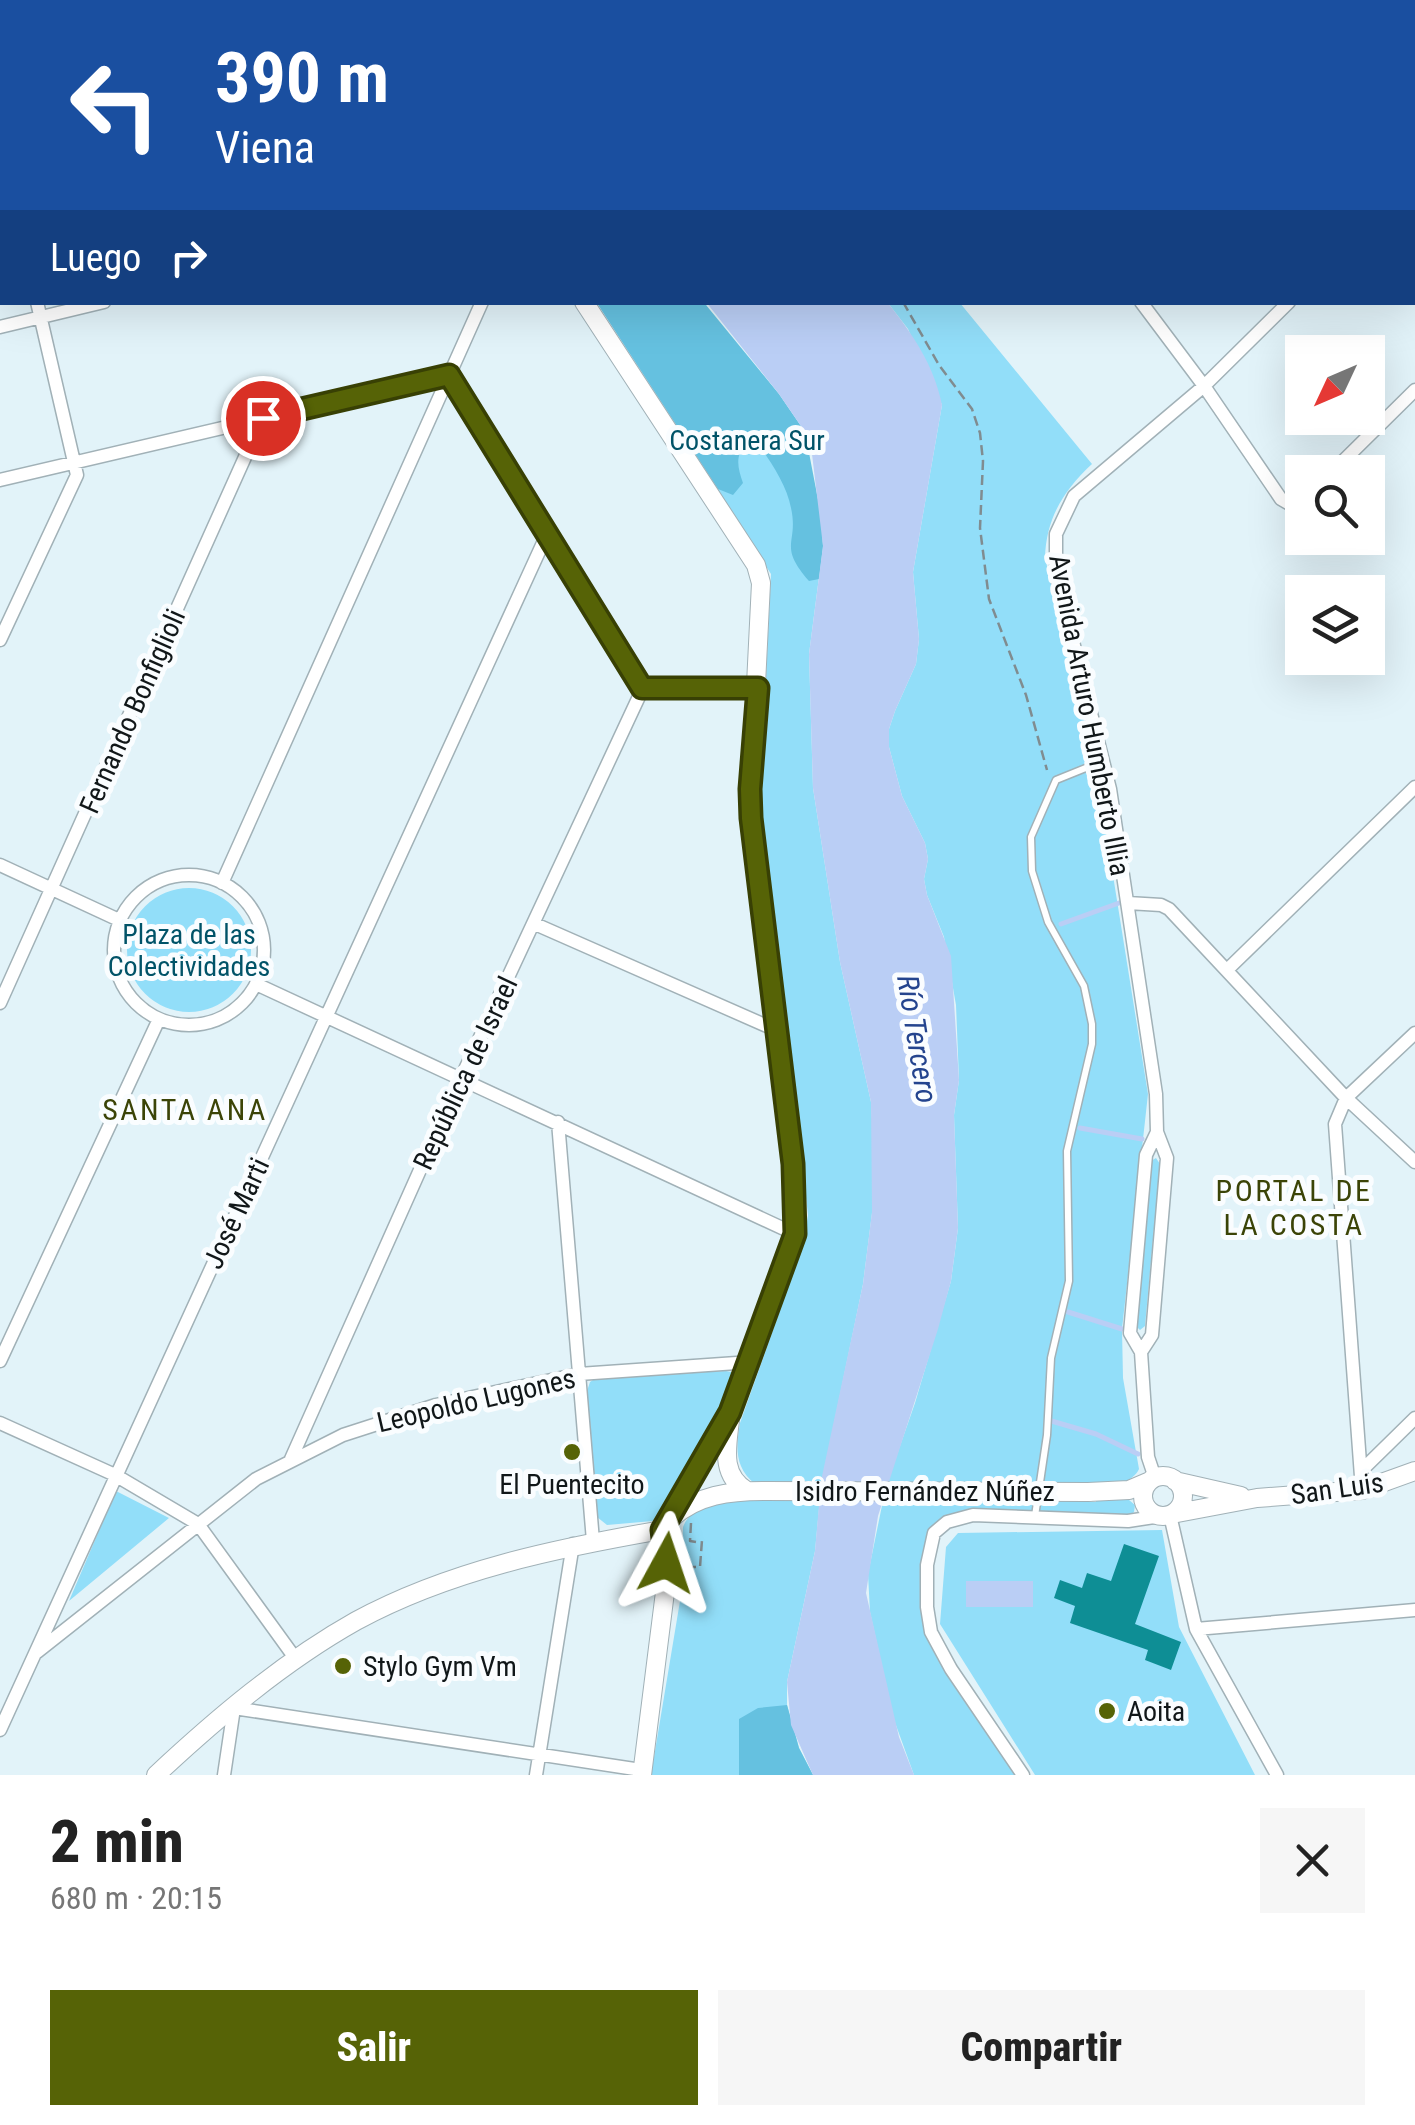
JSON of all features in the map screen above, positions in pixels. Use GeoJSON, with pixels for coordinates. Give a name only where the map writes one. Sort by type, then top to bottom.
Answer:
{"type":"FeatureCollection","features":[{"type":"Feature","properties":{"kind":"main road"},"geometry":{"type":"LineString","coordinates":[[586,305],[756,565],[762,584],[750,806],[793,1164],[795,1234],[751,1362],[730,1412],[662,1530],[666,1584],[642,1772]]}},
{"type":"Feature","properties":{"kind":"main road"},"geometry":{"type":"LineString","coordinates":[[730,1412],[728,1468],[734,1480],[755,1491]]}},
{"type":"Feature","properties":{"kind":"main road","name":"San Luis"},"geometry":{"type":"LineString","coordinates":[[1163,1513],[1415,1471]]}},
{"type":"Feature","properties":{"kind":"main road"},"geometry":{"type":"LineString","coordinates":[[1117,1492],[1163,1476],[1174,1481],[1182,1496],[1180,1506],[1163,1513]]}},
{"type":"Feature","properties":{"kind":"main road"},"geometry":{"type":"LineString","coordinates":[[1153,1479],[1143,1493],[1163,1513]]}},
{"type":"Feature","properties":{"kind":"main road","name":"San Luis"},"geometry":{"type":"LineString","coordinates":[[1174,1481],[1257,1498]]}},
{"type":"Feature","properties":{"kind":"main road","name":"Isidro Fernández Núñez"},"geometry":{"type":"LineString","coordinates":[[662,1530],[678,1512],[696,1502],[755,1491],[1117,1492]]}},
{"type":"Feature","properties":{"kind":"main road"},"geometry":{"type":"LineString","coordinates":[[1117,1492],[1163,1513]]}},
{"type":"Feature","properties":{"kind":"main road"},"geometry":{"type":"LineString","coordinates":[[159,1775],[186,1747],[295,1658],[357,1620],[419,1592],[573,1544],[662,1530]]}},
{"type":"Feature","properties":{"kind":"street"},"geometry":{"type":"LineString","coordinates":[[0,640],[76,474],[37,305]]}},
{"type":"Feature","properties":{"kind":"street"},"geometry":{"type":"LineString","coordinates":[[0,326],[91,305]]}},
{"type":"Feature","properties":{"kind":"street"},"geometry":{"type":"LineString","coordinates":[[222,883],[481,305]]}},
{"type":"Feature","properties":{"kind":"street"},"geometry":{"type":"LineString","coordinates":[[1143,305],[1285,500]]}},
{"type":"Feature","properties":{"kind":"street"},"geometry":{"type":"LineString","coordinates":[[1204,386],[1286,305]]}},
{"type":"Feature","properties":{"kind":"street"},"geometry":{"type":"LineString","coordinates":[[0,480],[449,375]]}},
{"type":"Feature","properties":{"kind":"street"},"geometry":{"type":"LineString","coordinates":[[449,375],[642,688],[758,688]]}},
{"type":"Feature","properties":{"kind":"street","name":"Avenida Arturo Humberto Illia"},"geometry":{"type":"LineString","coordinates":[[1141,1352],[1152,1335],[1167,1158],[1158,1132],[1156,1094],[1104,760],[1054,561],[1061,519],[1084,484],[1204,386]]}},
{"type":"Feature","properties":{"kind":"street"},"geometry":{"type":"LineString","coordinates":[[1349,455],[1415,390]]}},
{"type":"Feature","properties":{"kind":"street","name":"Fernando Bonfiglioli"},"geometry":{"type":"LineString","coordinates":[[0,1003],[263,418]]}},
{"type":"Feature","properties":{"kind":"street","name":"José Marti"},"geometry":{"type":"LineString","coordinates":[[0,1730],[548,532]]}},
{"type":"Feature","properties":{"kind":"street","name":"República de Israel"},"geometry":{"type":"LineString","coordinates":[[291,1459],[461,1078],[642,688]]}},
{"type":"Feature","properties":{"kind":"street"},"geometry":{"type":"LineString","coordinates":[[1228,970],[1415,787]]}},
{"type":"Feature","properties":{"kind":"street"},"geometry":{"type":"LineString","coordinates":[[0,866],[119,920]]}},
{"type":"Feature","properties":{"kind":"street"},"geometry":{"type":"LineString","coordinates":[[197,876],[222,883],[245,900],[262,932],[262,968],[256,984],[236,1010],[222,1018],[190,1026],[159,1020],[142,1010],[118,978],[114,939],[119,920],[129,904],[160,881],[197,876]]}},
{"type":"Feature","properties":{"kind":"street"},"geometry":{"type":"LineString","coordinates":[[1128,904],[1150,903],[1169,908],[1346,1098],[1415,1162]]}},
{"type":"Feature","properties":{"kind":"street"},"geometry":{"type":"LineString","coordinates":[[535,924],[776,1030]]}},
{"type":"Feature","properties":{"kind":"street"},"geometry":{"type":"LineString","coordinates":[[256,984],[795,1234]]}},
{"type":"Feature","properties":{"kind":"street"},"geometry":{"type":"LineString","coordinates":[[0,1362],[159,1020]]}},
{"type":"Feature","properties":{"kind":"street"},"geometry":{"type":"LineString","coordinates":[[1361,1481],[1336,1124],[1346,1098],[1415,1033]]}},
{"type":"Feature","properties":{"kind":"street"},"geometry":{"type":"LineString","coordinates":[[558,1122],[594,1540]]}},
{"type":"Feature","properties":{"kind":"street","name":"Avenida Arturo Humberto Illia"},"geometry":{"type":"LineString","coordinates":[[1153,1479],[1148,1458],[1141,1352],[1130,1332],[1146,1155],[1158,1132]]}},
{"type":"Feature","properties":{"kind":"street","name":"Leopoldo Lugones"},"geometry":{"type":"LineString","coordinates":[[34,1654],[256,1479],[291,1459],[384,1420],[436,1404],[580,1374],[751,1362]]}},
{"type":"Feature","properties":{"kind":"street"},"geometry":{"type":"LineString","coordinates":[[1361,1481],[1415,1418]]}},
{"type":"Feature","properties":{"kind":"street"},"geometry":{"type":"LineString","coordinates":[[0,1424],[114,1476],[198,1524],[295,1658]]}},
{"type":"Feature","properties":{"kind":"street"},"geometry":{"type":"LineString","coordinates":[[1022,1775],[936,1644],[928,1617],[927,1565],[934,1533],[955,1518],[973,1515],[1128,1521],[1163,1513],[1196,1629],[1277,1775]]}},
{"type":"Feature","properties":{"kind":"street"},"geometry":{"type":"LineString","coordinates":[[536,1775],[573,1544]]}},
{"type":"Feature","properties":{"kind":"street"},"geometry":{"type":"LineString","coordinates":[[1196,1629],[1415,1610]]}},
{"type":"Feature","properties":{"kind":"street"},"geometry":{"type":"LineString","coordinates":[[224,1775],[234,1708],[642,1772]]}},
{"type":"Feature","properties":{"kind":"lane"},"geometry":{"type":"LineString","coordinates":[[1035,1517],[1047,1435],[1051,1358],[1069,1281],[1068,1151],[1092,1044],[1092,1024],[1084,986],[1048,922],[1032,871],[1030,837],[1051,786],[1061,775],[1104,760]]}},
{"type":"Feature","properties":{"kind":"path"},"geometry":{"type":"LineString","coordinates":[[905,305],[939,366],[972,409],[980,433],[980,528],[989,598],[1031,711],[1051,786]]}},
{"type":"Feature","properties":{"kind":"path"},"geometry":{"type":"LineString","coordinates":[[686,1567],[700,1567],[699,1541],[690,1541],[693,1523]]}},
{"type":"Feature","properties":{"kind":"path"},"geometry":{"type":"LineString","coordinates":[[685,1531],[691,1532]]}},
{"type":"Feature","properties":{"kind":"green space","name":"Costanera Sur"},"geometry":{"type":"Polygon","coordinates":[[[598,305],[706,305],[823,546],[809,654],[813,788],[840,962],[871,1102],[873,1136],[872,1213],[863,1284],[821,1486],[755,1484],[743,1471],[737,1448],[740,1423],[803,1245],[808,1215],[760,803],[771,574],[598,305]]]}},
{"type":"Feature","properties":{"kind":"green space"},"geometry":{"type":"Polygon","coordinates":[[[598,305],[706,305],[779,394],[805,432],[821,515],[819,579],[809,581],[794,559],[789,500],[758,444],[747,443],[740,452],[743,483],[733,495],[718,489],[598,305]]]}},
{"type":"Feature","properties":{"kind":"green space"},"geometry":{"type":"Polygon","coordinates":[[[890,305],[962,305],[1092,464],[1058,506],[1045,558],[1095,763],[1148,1094],[1122,1329],[1123,1378],[1139,1469],[1130,1479],[1116,1485],[1087,1485],[1087,1502],[1096,1502],[1096,1495],[1129,1500],[1135,1505],[1134,1512],[1131,1515],[962,1511],[933,1528],[923,1555],[923,1606],[931,1646],[960,1696],[1017,1775],[914,1775],[893,1717],[870,1612],[868,1574],[886,1486],[951,1281],[958,1228],[956,1005],[944,937],[927,895],[925,843],[902,796],[889,747],[889,729],[916,664],[919,639],[913,572],[942,405],[908,329],[890,305]]]}},
{"type":"Feature","properties":{"kind":"green space","name":"Plaza de las Colectividades"},"geometry":{"type":"Polygon","coordinates":[[[189,888],[213,892],[233,906],[247,926],[251,950],[247,974],[233,994],[213,1008],[189,1012],[165,1008],[145,994],[131,974],[127,950],[131,926],[145,906],[165,892],[189,888]]]}},
{"type":"Feature","properties":{"kind":"green space"},"geometry":{"type":"Polygon","coordinates":[[[1156,1158],[1160,1164],[1145,1326],[1140,1330],[1137,1327],[1151,1161],[1156,1158]]]}},
{"type":"Feature","properties":{"kind":"green space"},"geometry":{"type":"Polygon","coordinates":[[[731,1372],[732,1378],[709,1430],[658,1517],[653,1521],[607,1525],[597,1517],[587,1391],[590,1382],[597,1377],[731,1372]]]}},
{"type":"Feature","properties":{"kind":"green space"},"geometry":{"type":"Polygon","coordinates":[[[116,1491],[169,1518],[69,1601],[116,1491]]]}},
{"type":"Feature","properties":{"kind":"green space"},"geometry":{"type":"Polygon","coordinates":[[[768,1497],[820,1498],[815,1551],[787,1682],[787,1705],[799,1748],[813,1775],[651,1775],[681,1595],[683,1527],[707,1506],[763,1501],[768,1497]]]}},
{"type":"Feature","properties":{"kind":"green space","name":"Aoita"},"geometry":{"type":"Polygon","coordinates":[[[1162,1530],[1179,1627],[1255,1775],[1035,1775],[940,1624],[946,1547],[958,1533],[1162,1530]]]}},
{"type":"Feature","properties":{"kind":"green space"},"geometry":{"type":"Polygon","coordinates":[[[787,1705],[799,1748],[813,1775],[739,1775],[739,1719],[758,1708],[787,1705]]]}},
{"type":"Feature","properties":{"kind":"water","name":"Río Tercero"},"geometry":{"type":"Polygon","coordinates":[[[708,305],[890,305],[921,351],[942,405],[913,572],[919,639],[916,664],[889,729],[889,747],[902,796],[925,843],[927,895],[951,956],[959,1080],[954,1115],[958,1228],[951,1281],[938,1329],[878,1516],[866,1593],[899,1737],[914,1775],[813,1775],[791,1725],[787,1682],[815,1551],[821,1481],[863,1284],[872,1212],[871,1102],[840,962],[813,788],[809,654],[823,546],[812,454],[805,432],[708,305]]]}},
{"type":"Feature","properties":{"kind":"water"},"geometry":{"type":"Polygon","coordinates":[[[966,1581],[1033,1581],[1033,1607],[966,1607],[966,1581]]]}},
{"type":"Feature","properties":{"kind":"building"},"geometry":{"type":"Polygon","coordinates":[[[1124,1544],[1159,1556],[1135,1624],[1181,1642],[1171,1670],[1145,1660],[1148,1650],[1070,1623],[1075,1606],[1054,1598],[1060,1580],[1082,1588],[1087,1573],[1111,1581],[1124,1544]]]}},
{"type":"Feature","properties":{"kind":"waterway"},"geometry":{"type":"LineString","coordinates":[[1061,924],[1119,903]]}},
{"type":"Feature","properties":{"kind":"waterway"},"geometry":{"type":"LineString","coordinates":[[1080,1128],[1142,1139]]}},
{"type":"Feature","properties":{"kind":"waterway"},"geometry":{"type":"LineString","coordinates":[[1068,1312],[1122,1329]]}},
{"type":"Feature","properties":{"kind":"waterway"},"geometry":{"type":"LineString","coordinates":[[1048,1420],[1096,1434],[1138,1454]]}},
{"type":"Feature","properties":{"kind":"place","name":"El Puentecito"},"geometry":{"type":"Point","coordinates":[572,1452]}},
{"type":"Feature","properties":{"kind":"place","name":"Stylo Gym Vm"},"geometry":{"type":"Point","coordinates":[343,1666]}},
{"type":"Feature","properties":{"kind":"place","name":"Aoita"},"geometry":{"type":"Point","coordinates":[1107,1711]}},
{"type":"Feature","properties":{"kind":"district","name":"SANTA ANA"},"geometry":{"type":"Point","coordinates":[185,1110]}},
{"type":"Feature","properties":{"kind":"district","name":"PORTAL DE LA COSTA"},"geometry":{"type":"Point","coordinates":[1294,1208]}},
{"type":"Feature","properties":{"kind":"route"},"geometry":{"type":"LineString","coordinates":[[263,418],[449,375],[642,688],[758,688],[751,818],[797,1222],[751,1362],[730,1412],[662,1530],[666,1563]]}}]}
